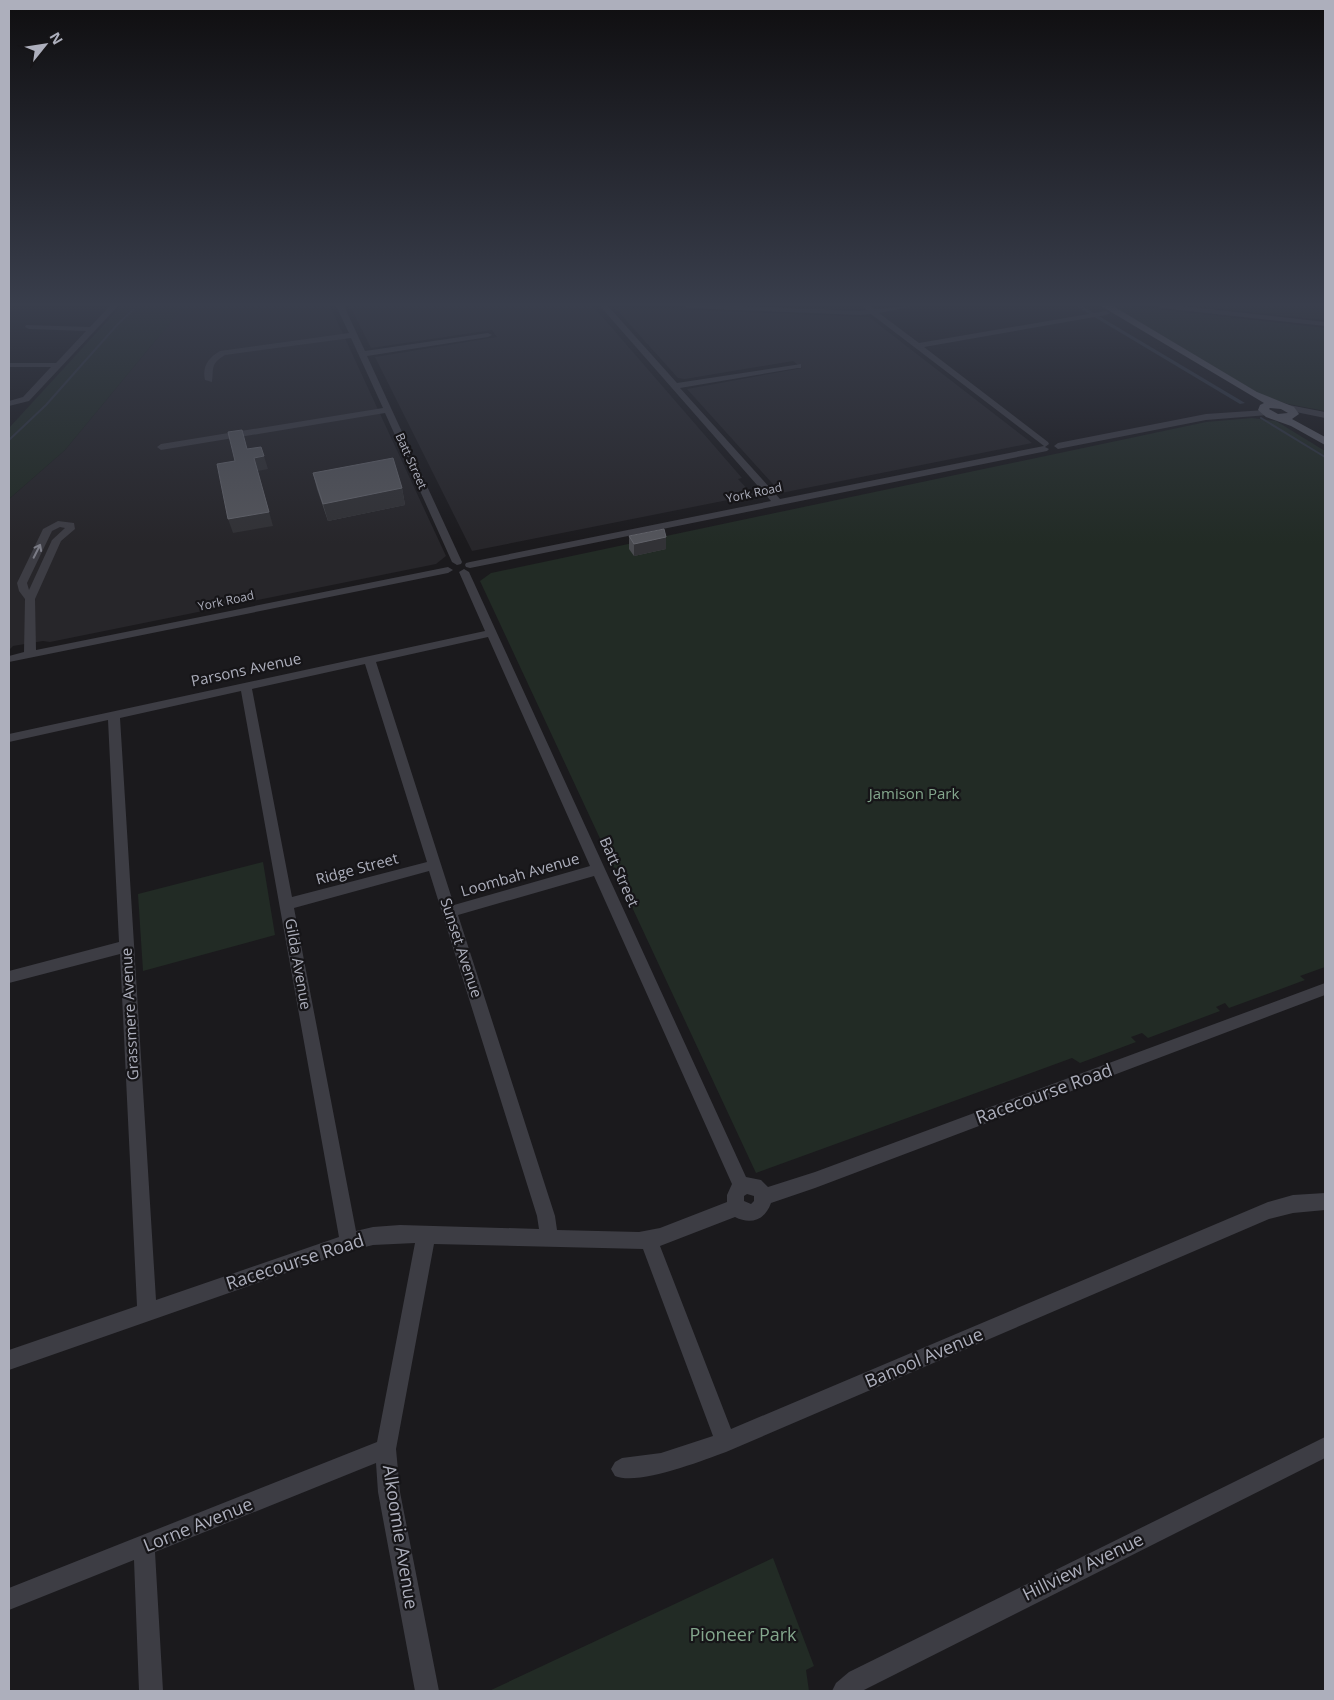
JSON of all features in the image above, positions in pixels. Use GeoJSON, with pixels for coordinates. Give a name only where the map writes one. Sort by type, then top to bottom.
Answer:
{"type":"FeatureCollection","features":[{"type":"Feature","properties":{"kind":"main road"},"geometry":{"type":"LineString","coordinates":[[1229,385],[1249,397],[1264,411],[1295,424],[1325,442]]}},
{"type":"Feature","properties":{"kind":"main road"},"geometry":{"type":"LineString","coordinates":[[1237,385],[1292,410],[1294,415],[1325,436]]}},
{"type":"Feature","properties":{"kind":"main road"},"geometry":{"type":"LineString","coordinates":[[1264,411],[1269,405],[1280,406]]}},
{"type":"Feature","properties":{"kind":"main road"},"geometry":{"type":"LineString","coordinates":[[1278,418],[1288,418],[1294,415]]}},
{"type":"Feature","properties":{"kind":"street"},"geometry":{"type":"LineString","coordinates":[[9,404],[26,399],[38,385]]}},
{"type":"Feature","properties":{"kind":"street","name":"Batt Street"},"geometry":{"type":"LineString","coordinates":[[377,385],[600,869],[742,1187]]}},
{"type":"Feature","properties":{"kind":"street"},"geometry":{"type":"LineString","coordinates":[[675,386],[679,385]]}},
{"type":"Feature","properties":{"kind":"street"},"geometry":{"type":"LineString","coordinates":[[968,385],[1045,446]]}},
{"type":"Feature","properties":{"kind":"street"},"geometry":{"type":"LineString","coordinates":[[675,386],[777,502]]}},
{"type":"Feature","properties":{"kind":"street"},"geometry":{"type":"LineString","coordinates":[[1280,406],[1325,415]]}},
{"type":"Feature","properties":{"kind":"street"},"geometry":{"type":"LineString","coordinates":[[161,447],[388,410]]}},
{"type":"Feature","properties":{"kind":"street","name":"York Road"},"geometry":{"type":"LineString","coordinates":[[9,659],[1045,446],[1058,446],[1206,416],[1264,411]]}},
{"type":"Feature","properties":{"kind":"street"},"geometry":{"type":"LineString","coordinates":[[1294,415],[1325,415]]}},
{"type":"Feature","properties":{"kind":"street"},"geometry":{"type":"LineString","coordinates":[[30,600],[24,592],[22,583],[48,529],[58,524],[70,525],[70,529],[58,540],[30,600],[30,654]]}},
{"type":"Feature","properties":{"kind":"street","name":"Parsons Avenue"},"geometry":{"type":"LineString","coordinates":[[9,738],[491,633]]}},
{"type":"Feature","properties":{"kind":"street","name":"Sunset Avenue"},"geometry":{"type":"LineString","coordinates":[[369,659],[546,1216],[550,1239]]}},
{"type":"Feature","properties":{"kind":"street","name":"Gilda Avenue"},"geometry":{"type":"LineString","coordinates":[[246,686],[350,1242]]}},
{"type":"Feature","properties":{"kind":"street","name":"Grassmere Avenue"},"geometry":{"type":"LineString","coordinates":[[114,716],[147,1312]]}},
{"type":"Feature","properties":{"kind":"street","name":"Ridge Street"},"geometry":{"type":"LineString","coordinates":[[288,904],[434,865]]}},
{"type":"Feature","properties":{"kind":"street","name":"Loombah Avenue"},"geometry":{"type":"LineString","coordinates":[[450,912],[600,869]]}},
{"type":"Feature","properties":{"kind":"street"},"geometry":{"type":"LineString","coordinates":[[9,978],[127,946]]}},
{"type":"Feature","properties":{"kind":"street","name":"Racecourse Road"},"geometry":{"type":"LineString","coordinates":[[763,1197],[814,1180],[1325,989]]}},
{"type":"Feature","properties":{"kind":"street"},"geometry":{"type":"LineString","coordinates":[[742,1187],[755,1187],[763,1197],[762,1206],[755,1212],[745,1212],[737,1206],[735,1202],[736,1193],[742,1187]]}},
{"type":"Feature","properties":{"kind":"street","name":"Banool Avenue"},"geometry":{"type":"LineString","coordinates":[[726,1442],[1268,1211],[1292,1204],[1325,1202]]}},
{"type":"Feature","properties":{"kind":"street","name":"Racecourse Road"},"geometry":{"type":"LineString","coordinates":[[9,1360],[350,1242],[386,1234],[649,1240],[673,1233],[737,1206]]}},
{"type":"Feature","properties":{"kind":"street","name":"Alkoomie Avenue"},"geometry":{"type":"LineString","coordinates":[[426,1235],[386,1449],[390,1492],[427,1691]]}},
{"type":"Feature","properties":{"kind":"street"},"geometry":{"type":"LineString","coordinates":[[622,1469],[661,1462],[726,1442],[649,1240]]}},
{"type":"Feature","properties":{"kind":"street","name":"Hillview Avenue"},"geometry":{"type":"LineString","coordinates":[[844,1691],[857,1680],[1325,1447]]}},
{"type":"Feature","properties":{"kind":"street","name":"Lorne Avenue"},"geometry":{"type":"LineString","coordinates":[[9,1599],[144,1547],[386,1449]]}},
{"type":"Feature","properties":{"kind":"street"},"geometry":{"type":"LineString","coordinates":[[144,1547],[151,1691]]}},
{"type":"Feature","properties":{"kind":"shaded area"},"geometry":{"type":"Polygon","coordinates":[[[118,385],[367,385],[446,556],[436,564],[50,642],[43,641],[13,646],[9,650],[9,499],[65,450],[118,385]]]}},
{"type":"Feature","properties":{"kind":"shaded area"},"geometry":{"type":"Polygon","coordinates":[[[389,385],[662,385],[742,478],[738,479],[753,495],[472,551],[389,385]]]}},
{"type":"Feature","properties":{"kind":"shaded area"},"geometry":{"type":"Polygon","coordinates":[[[707,385],[957,385],[1032,443],[781,493],[687,389],[707,385]]]}},
{"type":"Feature","properties":{"kind":"shaded area"},"geometry":{"type":"Polygon","coordinates":[[[1209,385],[1215,385],[1245,403],[1240,404],[1209,385]]]}},
{"type":"Feature","properties":{"kind":"green space"},"geometry":{"type":"Polygon","coordinates":[[[48,385],[118,385],[65,450],[9,499],[9,428],[48,385]]]}},
{"type":"Feature","properties":{"kind":"green space"},"geometry":{"type":"Polygon","coordinates":[[[1245,385],[1325,385],[1325,411],[1288,404],[1265,397],[1245,385]]]}},
{"type":"Feature","properties":{"kind":"green space","name":"Jamison Park"},"geometry":{"type":"Polygon","coordinates":[[[1252,418],[1276,421],[1325,451],[1325,967],[1300,976],[1305,980],[1229,1008],[1225,1003],[1216,1007],[1220,1011],[1148,1038],[1142,1033],[1131,1037],[1136,1042],[1080,1063],[1072,1058],[756,1173],[480,581],[491,573],[1206,422],[1252,418]]]}},
{"type":"Feature","properties":{"kind":"green space"},"geometry":{"type":"Polygon","coordinates":[[[263,862],[275,935],[143,971],[138,894],[263,862]]]}},
{"type":"Feature","properties":{"kind":"green space","name":"Pioneer Park"},"geometry":{"type":"Polygon","coordinates":[[[773,1558],[814,1666],[806,1670],[809,1691],[489,1691],[773,1558]]]}},
{"type":"Feature","properties":{"kind":"building"},"geometry":{"type":"Polygon","coordinates":[[[242,430],[247,449],[261,447],[264,456],[254,458],[269,512],[228,519],[217,464],[235,461],[228,432],[242,430]]]}},
{"type":"Feature","properties":{"kind":"building"},"geometry":{"type":"Polygon","coordinates":[[[393,458],[402,488],[323,504],[313,473],[393,458]]]}},
{"type":"Feature","properties":{"kind":"building"},"geometry":{"type":"Polygon","coordinates":[[[664,529],[666,537],[634,544],[629,536],[664,529]]]}},
{"type":"Feature","properties":{"kind":"waterway"},"geometry":{"type":"LineString","coordinates":[[9,440],[46,405],[63,385]]}},
{"type":"Feature","properties":{"kind":"waterway"},"geometry":{"type":"LineString","coordinates":[[1261,418],[1325,457]]}}]}
